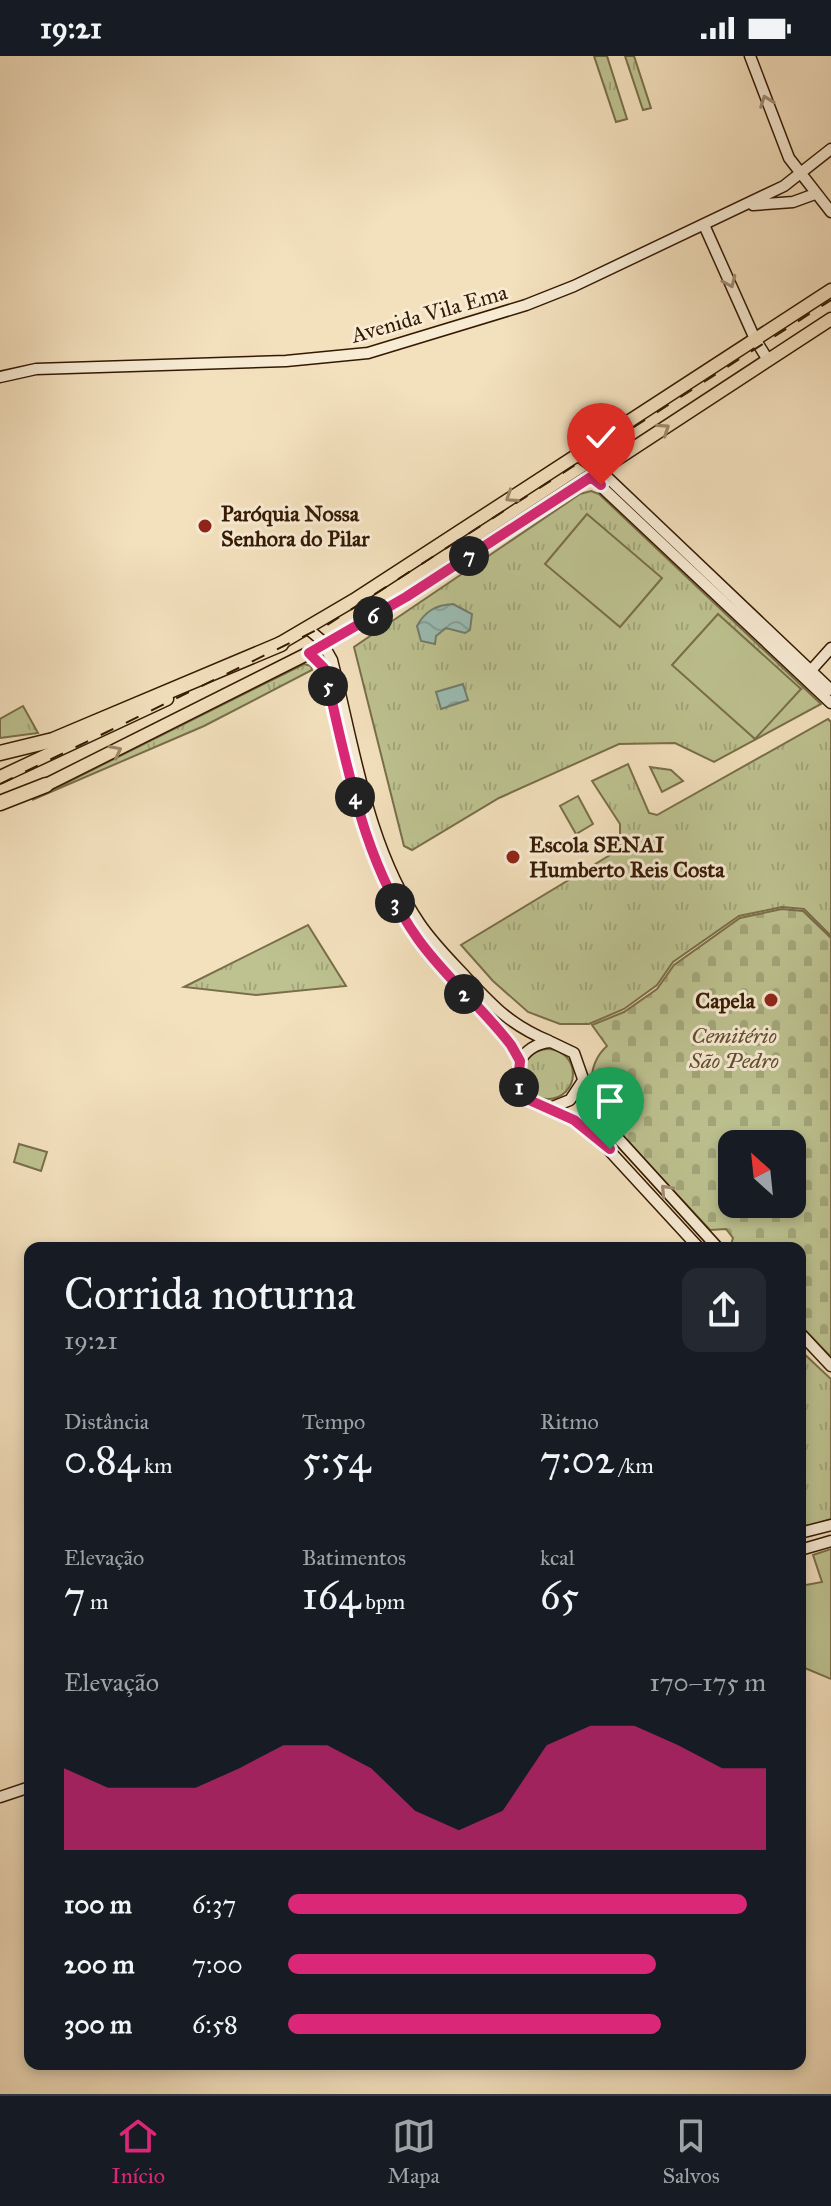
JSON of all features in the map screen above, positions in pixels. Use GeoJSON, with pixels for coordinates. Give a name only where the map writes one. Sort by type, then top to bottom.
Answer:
{"type":"FeatureCollection","features":[{"type":"Feature","properties":{"kind":"highway"},"geometry":{"type":"LineString","coordinates":[[2,752],[53,740],[281,644]]}},
{"type":"Feature","properties":{"kind":"highway"},"geometry":{"type":"LineString","coordinates":[[3,802],[46,785]]}},
{"type":"Feature","properties":{"kind":"main road"},"geometry":{"type":"LineString","coordinates":[[750,56],[783,146],[800,176],[831,212]]}},
{"type":"Feature","properties":{"kind":"main road","name":"Avenida Vila Ema"},"geometry":{"type":"LineString","coordinates":[[0,377],[36,369],[351,357],[545,299],[747,205],[800,176],[831,149]]}},
{"type":"Feature","properties":{"kind":"main road"},"geometry":{"type":"LineString","coordinates":[[747,205],[793,202],[815,194]]}},
{"type":"Feature","properties":{"kind":"main road"},"geometry":{"type":"LineString","coordinates":[[704,225],[755,339],[768,360]]}},
{"type":"Feature","properties":{"kind":"main road"},"geometry":{"type":"LineString","coordinates":[[0,777],[308,629],[831,290]]}},
{"type":"Feature","properties":{"kind":"main road"},"geometry":{"type":"LineString","coordinates":[[46,785],[309,653],[406,597],[831,318]]}},
{"type":"Feature","properties":{"kind":"main road"},"geometry":{"type":"LineString","coordinates":[[577,455],[808,675],[831,703]]}},
{"type":"Feature","properties":{"kind":"main road"},"geometry":{"type":"LineString","coordinates":[[308,629],[324,644],[332,660],[381,849],[403,896],[436,944],[514,1026],[574,1053],[581,1066],[582,1082],[604,1125],[712,1242]]}},
{"type":"Feature","properties":{"kind":"main road"},"geometry":{"type":"LineString","coordinates":[[808,675],[831,648]]}},
{"type":"Feature","properties":{"kind":"main road"},"geometry":{"type":"LineString","coordinates":[[309,653],[324,668],[367,840],[387,889],[419,941],[505,1037],[520,1061]]}},
{"type":"Feature","properties":{"kind":"main road"},"geometry":{"type":"LineString","coordinates":[[808,675],[831,690]]}},
{"type":"Feature","properties":{"kind":"main road"},"geometry":{"type":"LineString","coordinates":[[551,1042],[533,1047],[520,1061],[517,1077],[521,1093],[534,1104],[550,1108],[595,1135],[693,1242]]}},
{"type":"Feature","properties":{"kind":"main road"},"geometry":{"type":"LineString","coordinates":[[550,1108],[570,1100],[582,1082]]}},
{"type":"Feature","properties":{"kind":"main road"},"geometry":{"type":"LineString","coordinates":[[806,1342],[831,1366]]}},
{"type":"Feature","properties":{"kind":"main road"},"geometry":{"type":"LineString","coordinates":[[806,1531],[831,1525]]}},
{"type":"Feature","properties":{"kind":"main road"},"geometry":{"type":"LineString","coordinates":[[806,1548],[831,1541]]}},
{"type":"Feature","properties":{"kind":"main road"},"geometry":{"type":"LineString","coordinates":[[0,1797],[24,1789]]}},
{"type":"Feature","properties":{"kind":"green space"},"geometry":{"type":"Polygon","coordinates":[[[594,56],[607,56],[627,119],[616,122],[594,56]]]}},
{"type":"Feature","properties":{"kind":"green space"},"geometry":{"type":"Polygon","coordinates":[[[625,56],[634,56],[651,108],[643,110],[625,56]]]}},
{"type":"Feature","properties":{"kind":"green space"},"geometry":{"type":"Polygon","coordinates":[[[591,491],[599,494],[821,704],[714,762],[675,743],[619,744],[499,798],[412,850],[404,846],[354,647],[580,494],[591,491]]]}},
{"type":"Feature","properties":{"kind":"green space"},"geometry":{"type":"Polygon","coordinates":[[[587,514],[662,578],[620,627],[545,564],[587,514]]]}},
{"type":"Feature","properties":{"kind":"green space"},"geometry":{"type":"Polygon","coordinates":[[[718,614],[801,689],[755,739],[672,665],[718,614]]]}},
{"type":"Feature","properties":{"kind":"green space"},"geometry":{"type":"Polygon","coordinates":[[[304,664],[311,666],[312,670],[204,726],[32,800],[304,664]]]}},
{"type":"Feature","properties":{"kind":"green space"},"geometry":{"type":"Polygon","coordinates":[[[23,706],[38,733],[0,738],[0,719],[23,706]]]}},
{"type":"Feature","properties":{"kind":"green space"},"geometry":{"type":"Polygon","coordinates":[[[828,719],[831,722],[831,936],[804,909],[782,907],[739,916],[673,962],[657,985],[624,1009],[589,1024],[560,1024],[528,1012],[493,981],[461,945],[620,849],[620,824],[592,781],[628,764],[649,813],[657,815],[828,719]]]}},
{"type":"Feature","properties":{"kind":"green space"},"geometry":{"type":"Polygon","coordinates":[[[650,767],[671,770],[683,781],[662,792],[650,767]]]}},
{"type":"Feature","properties":{"kind":"green space"},"geometry":{"type":"Polygon","coordinates":[[[578,796],[593,824],[576,834],[560,806],[578,796]]]}},
{"type":"Feature","properties":{"kind":"green space","name":"Cemitério São Pedro"},"geometry":{"type":"Polygon","coordinates":[[[782,909],[803,911],[831,938],[831,1357],[806,1331],[806,1242],[732,1242],[733,1238],[726,1229],[710,1230],[595,1107],[591,1082],[597,1059],[607,1046],[592,1025],[624,1012],[657,989],[674,965],[740,918],[782,909]]]}},
{"type":"Feature","properties":{"kind":"green space"},"geometry":{"type":"Polygon","coordinates":[[[308,925],[346,986],[256,995],[184,987],[308,925]]]}},
{"type":"Feature","properties":{"kind":"green space"},"geometry":{"type":"Polygon","coordinates":[[[548,1049],[566,1056],[573,1074],[566,1092],[548,1099],[530,1092],[523,1074],[530,1056],[548,1049]]]}},
{"type":"Feature","properties":{"kind":"green space"},"geometry":{"type":"Polygon","coordinates":[[[19,1144],[47,1152],[41,1171],[14,1162],[19,1144]]]}},
{"type":"Feature","properties":{"kind":"green space"},"geometry":{"type":"Polygon","coordinates":[[[806,1356],[831,1379],[831,1519],[806,1527],[806,1356]]]}},
{"type":"Feature","properties":{"kind":"green space"},"geometry":{"type":"Polygon","coordinates":[[[831,1549],[831,1679],[806,1669],[806,1585],[822,1582],[813,1555],[831,1549]]]}},
{"type":"Feature","properties":{"kind":"water"},"geometry":{"type":"Polygon","coordinates":[[[453,604],[472,614],[470,630],[465,633],[446,628],[436,636],[435,644],[421,641],[417,626],[424,616],[436,607],[453,604]]]}},
{"type":"Feature","properties":{"kind":"water"},"geometry":{"type":"Polygon","coordinates":[[[463,684],[468,700],[441,709],[436,692],[463,684]]]}},
{"type":"Feature","properties":{"kind":"railway"},"geometry":{"type":"LineString","coordinates":[[0,784],[327,625],[831,300]]}},
{"type":"Feature","properties":{"kind":"place","name":"Paróquia Nossa Senhora do Pilar"},"geometry":{"type":"Point","coordinates":[205,526]}},
{"type":"Feature","properties":{"kind":"place","name":"Escola SENAI Humberto Reis Costa"},"geometry":{"type":"Point","coordinates":[513,857]}},
{"type":"Feature","properties":{"kind":"place","name":"Capela"},"geometry":{"type":"Point","coordinates":[771,1000]}},
{"type":"Feature","properties":{"kind":"route"},"geometry":{"type":"LineString","coordinates":[[601,485],[591,477],[406,597],[309,653],[324,668],[367,840],[387,889],[419,941],[511,1045],[520,1061],[517,1077],[521,1093],[534,1104],[574,1120],[610,1149]]}}]}
